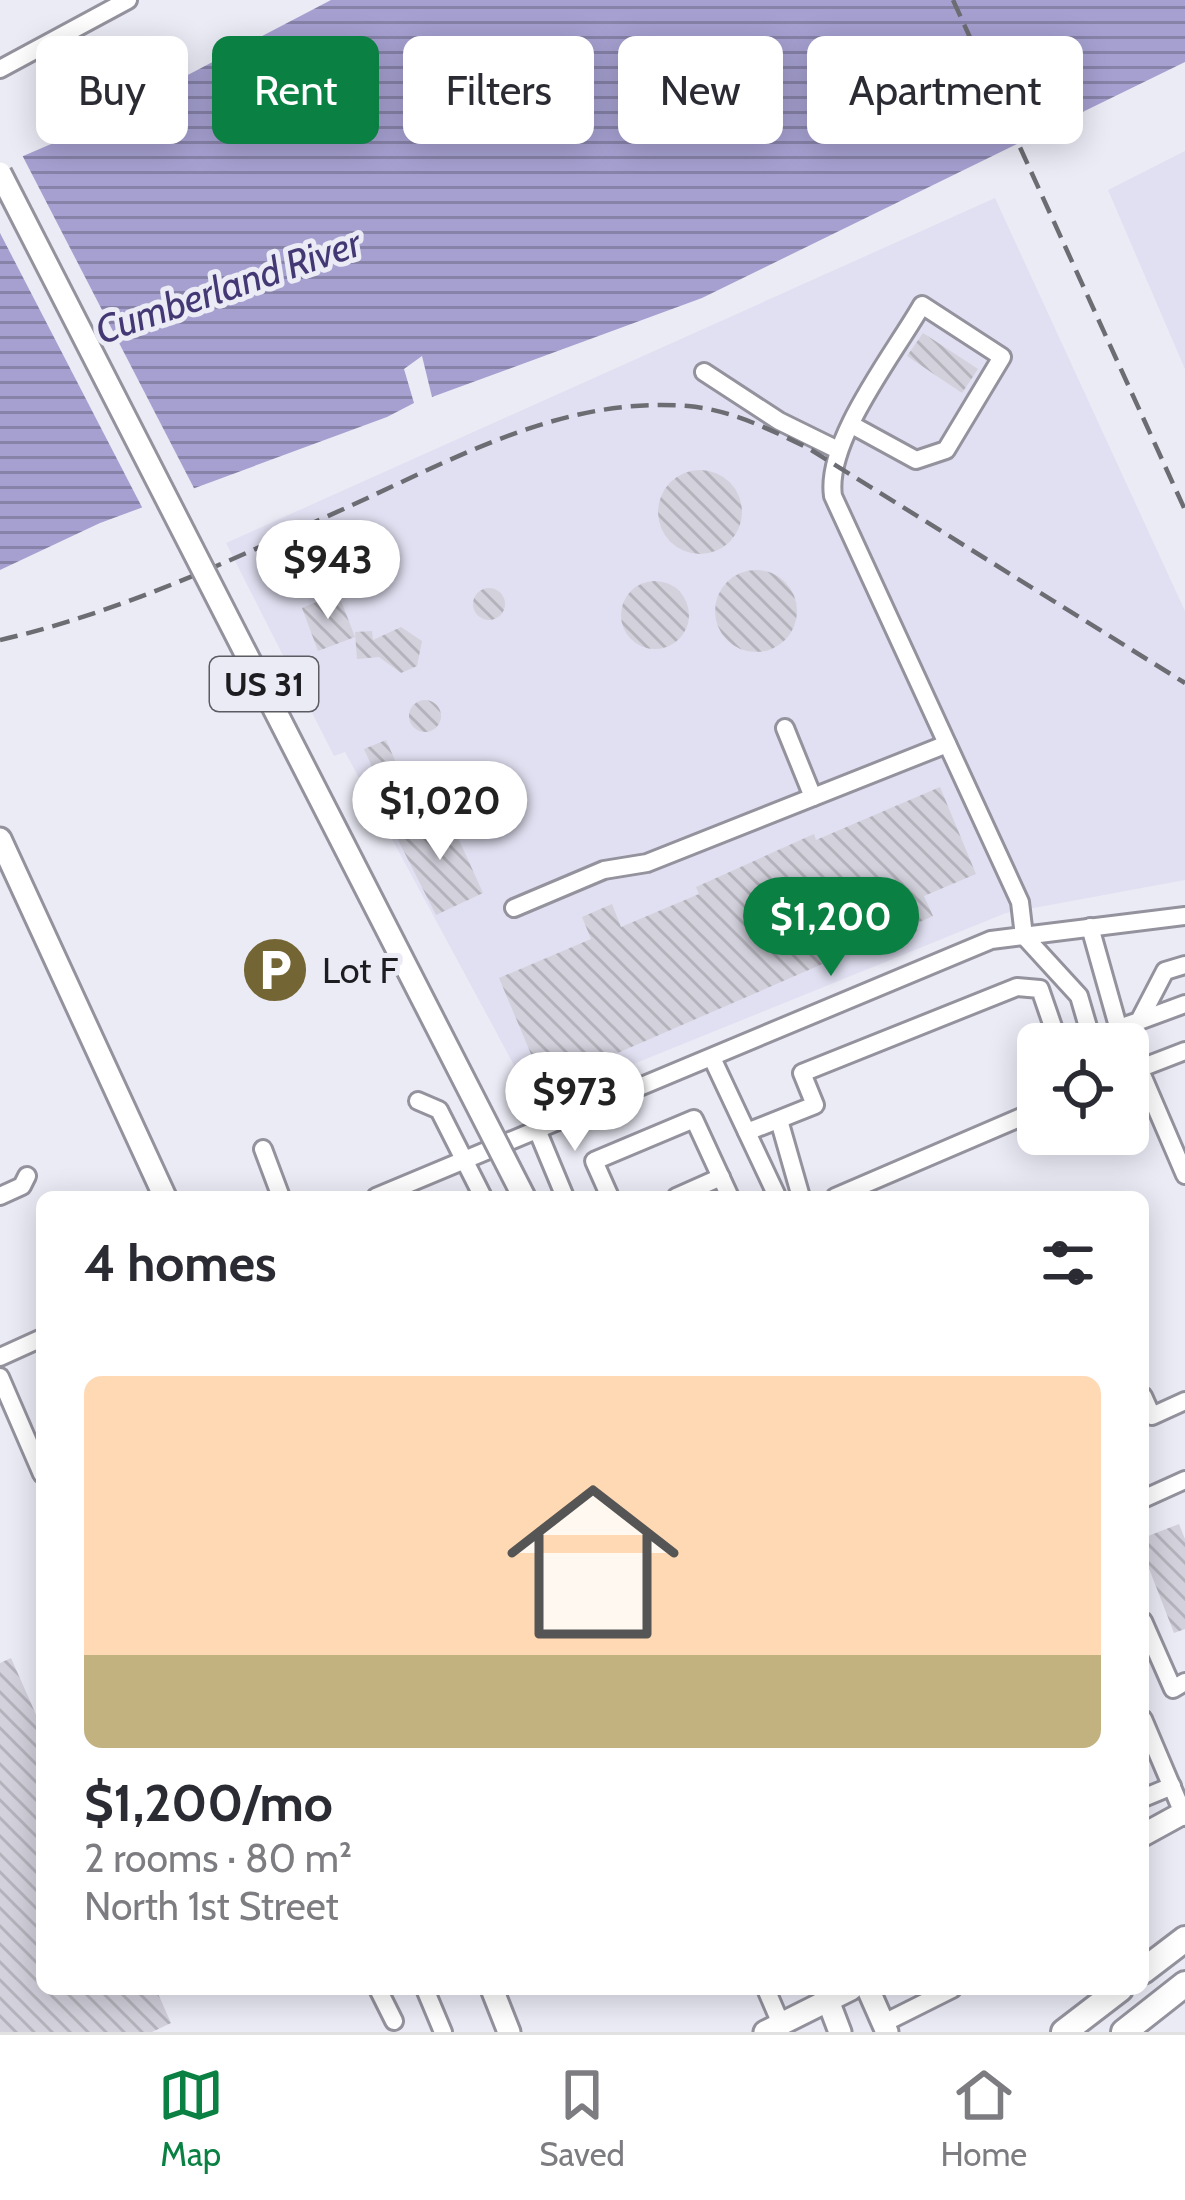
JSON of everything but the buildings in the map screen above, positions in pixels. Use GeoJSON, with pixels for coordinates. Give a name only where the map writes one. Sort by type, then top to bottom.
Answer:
{"type":"FeatureCollection","features":[{"type":"Feature","properties":{"kind":"highway"},"geometry":{"type":"LineString","coordinates":[[1149,1966],[1185,1939]]}},
{"type":"Feature","properties":{"kind":"highway"},"geometry":{"type":"LineString","coordinates":[[1124,2032],[1185,1984]]}},
{"type":"Feature","properties":{"kind":"highway"},"geometry":{"type":"LineString","coordinates":[[1064,2032],[1112,1995]]}},
{"type":"Feature","properties":{"kind":"main road","name":"US 31"},"geometry":{"type":"LineString","coordinates":[[0,172],[521,1191]]}},
{"type":"Feature","properties":{"kind":"main road"},"geometry":{"type":"LineString","coordinates":[[0,839],[162,1191]]}},
{"type":"Feature","properties":{"kind":"main road"},"geometry":{"type":"LineString","coordinates":[[1149,1832],[1184,1812]]}},
{"type":"Feature","properties":{"kind":"main road"},"geometry":{"type":"LineString","coordinates":[[494,1995],[509,2032]]}},
{"type":"Feature","properties":{"kind":"main road"},"geometry":{"type":"LineString","coordinates":[[871,1995],[886,2028]]}},
{"type":"Feature","properties":{"kind":"main road"},"geometry":{"type":"LineString","coordinates":[[773,2028],[826,1996],[840,2032]]}},
{"type":"Feature","properties":{"kind":"street"},"geometry":{"type":"LineString","coordinates":[[0,69],[128,0]]}},
{"type":"Feature","properties":{"kind":"street"},"geometry":{"type":"LineString","coordinates":[[852,425],[916,460],[938,454],[946,450],[1002,356],[922,305],[852,425],[832,460],[832,496],[1020,902],[1024,936],[1079,996],[1087,1023]]}},
{"type":"Feature","properties":{"kind":"street"},"geometry":{"type":"LineString","coordinates":[[704,372],[779,421],[838,450]]}},
{"type":"Feature","properties":{"kind":"street"},"geometry":{"type":"LineString","coordinates":[[784,728],[813,797]]}},
{"type":"Feature","properties":{"kind":"street"},"geometry":{"type":"LineString","coordinates":[[514,908],[604,870],[647,862],[947,744]]}},
{"type":"Feature","properties":{"kind":"street"},"geometry":{"type":"LineString","coordinates":[[391,1191],[991,940],[1185,916]]}},
{"type":"Feature","properties":{"kind":"street"},"geometry":{"type":"LineString","coordinates":[[1090,927],[1117,1023]]}},
{"type":"Feature","properties":{"kind":"street"},"geometry":{"type":"LineString","coordinates":[[1139,1021],[1166,971],[1185,965]]}},
{"type":"Feature","properties":{"kind":"street"},"geometry":{"type":"LineString","coordinates":[[747,1132],[815,1106],[802,1073],[1017,987],[1040,989],[1052,1023]]}},
{"type":"Feature","properties":{"kind":"street"},"geometry":{"type":"LineString","coordinates":[[1079,996],[1106,990]]}},
{"type":"Feature","properties":{"kind":"street"},"geometry":{"type":"LineString","coordinates":[[1137,1023],[1185,1004]]}},
{"type":"Feature","properties":{"kind":"street"},"geometry":{"type":"LineString","coordinates":[[1149,1063],[1185,1051]]}},
{"type":"Feature","properties":{"kind":"street"},"geometry":{"type":"LineString","coordinates":[[712,1058],[775,1191]]}},
{"type":"Feature","properties":{"kind":"street"},"geometry":{"type":"LineString","coordinates":[[418,1101],[439,1110],[480,1191]]}},
{"type":"Feature","properties":{"kind":"street"},"geometry":{"type":"LineString","coordinates":[[1149,1102],[1185,1175]]}},
{"type":"Feature","properties":{"kind":"street"},"geometry":{"type":"LineString","coordinates":[[607,1191],[594,1161],[694,1119],[727,1191]]}},
{"type":"Feature","properties":{"kind":"street"},"geometry":{"type":"LineString","coordinates":[[849,1191],[1017,1119]]}},
{"type":"Feature","properties":{"kind":"street"},"geometry":{"type":"LineString","coordinates":[[778,1120],[799,1191]]}},
{"type":"Feature","properties":{"kind":"street"},"geometry":{"type":"LineString","coordinates":[[538,1132],[563,1191]]}},
{"type":"Feature","properties":{"kind":"street"},"geometry":{"type":"LineString","coordinates":[[263,1148],[279,1191]]}},
{"type":"Feature","properties":{"kind":"street"},"geometry":{"type":"LineString","coordinates":[[0,1196],[22,1186],[28,1176]]}},
{"type":"Feature","properties":{"kind":"street"},"geometry":{"type":"LineString","coordinates":[[690,1191],[721,1177]]}},
{"type":"Feature","properties":{"kind":"street"},"geometry":{"type":"LineString","coordinates":[[0,1357],[36,1342]]}},
{"type":"Feature","properties":{"kind":"street"},"geometry":{"type":"LineString","coordinates":[[0,1377],[36,1460]]}},
{"type":"Feature","properties":{"kind":"street"},"geometry":{"type":"LineString","coordinates":[[1149,1417],[1185,1401]]}},
{"type":"Feature","properties":{"kind":"street"},"geometry":{"type":"LineString","coordinates":[[1149,1496],[1185,1480]]}},
{"type":"Feature","properties":{"kind":"street"},"geometry":{"type":"LineString","coordinates":[[1149,1635],[1173,1689],[1185,1682]]}},
{"type":"Feature","properties":{"kind":"street"},"geometry":{"type":"LineString","coordinates":[[1149,1733],[1184,1812]]}},
{"type":"Feature","properties":{"kind":"street"},"geometry":{"type":"LineString","coordinates":[[1149,1796],[1172,1786]]}},
{"type":"Feature","properties":{"kind":"street"},"geometry":{"type":"LineString","coordinates":[[381,1995],[394,2020]]}},
{"type":"Feature","properties":{"kind":"street"},"geometry":{"type":"LineString","coordinates":[[428,1995],[443,2032]]}},
{"type":"Feature","properties":{"kind":"street"},"geometry":{"type":"LineString","coordinates":[[767,1995],[773,2028]]}},
{"type":"Feature","properties":{"kind":"street"},"geometry":{"type":"LineString","coordinates":[[886,2028],[942,1995]]}},
{"type":"Feature","properties":{"kind":"shaded area"},"geometry":{"type":"Polygon","coordinates":[[[1185,151],[1185,369],[1108,190],[1185,151]]]}},
{"type":"Feature","properties":{"kind":"shaded area"},"geometry":{"type":"Polygon","coordinates":[[[995,198],[1185,611],[1185,880],[1006,913],[535,1104],[345,752],[334,756],[226,543],[995,198]]]}},
{"type":"Feature","properties":{"kind":"water","name":"Cumberland River"},"geometry":{"type":"Polygon","coordinates":[[[331,0],[1185,0],[1185,62],[1083,112],[1083,36],[807,36],[807,144],[1017,144],[702,298],[432,397],[422,356],[404,369],[414,403],[387,417],[100,523],[0,570],[0,166],[51,144],[188,144],[188,75],[212,62],[212,144],[379,144],[379,36],[262,36],[331,0]]]}},
{"type":"Feature","properties":{"kind":"pier"},"geometry":{"type":"Polygon","coordinates":[[[20,151],[197,494],[145,513],[0,233],[0,160],[20,151]]]}},
{"type":"Feature","properties":{"kind":"railway"},"geometry":{"type":"LineString","coordinates":[[953,0],[1185,510]]}},
{"type":"Feature","properties":{"kind":"railway"},"geometry":{"type":"LineString","coordinates":[[0,640],[90,615],[178,582],[513,434],[598,411],[688,406],[735,416],[808,448],[1185,683]]}},
{"type":"Feature","properties":{"kind":"place","name":"Lot F"},"geometry":{"type":"Point","coordinates":[275,970]}}]}
